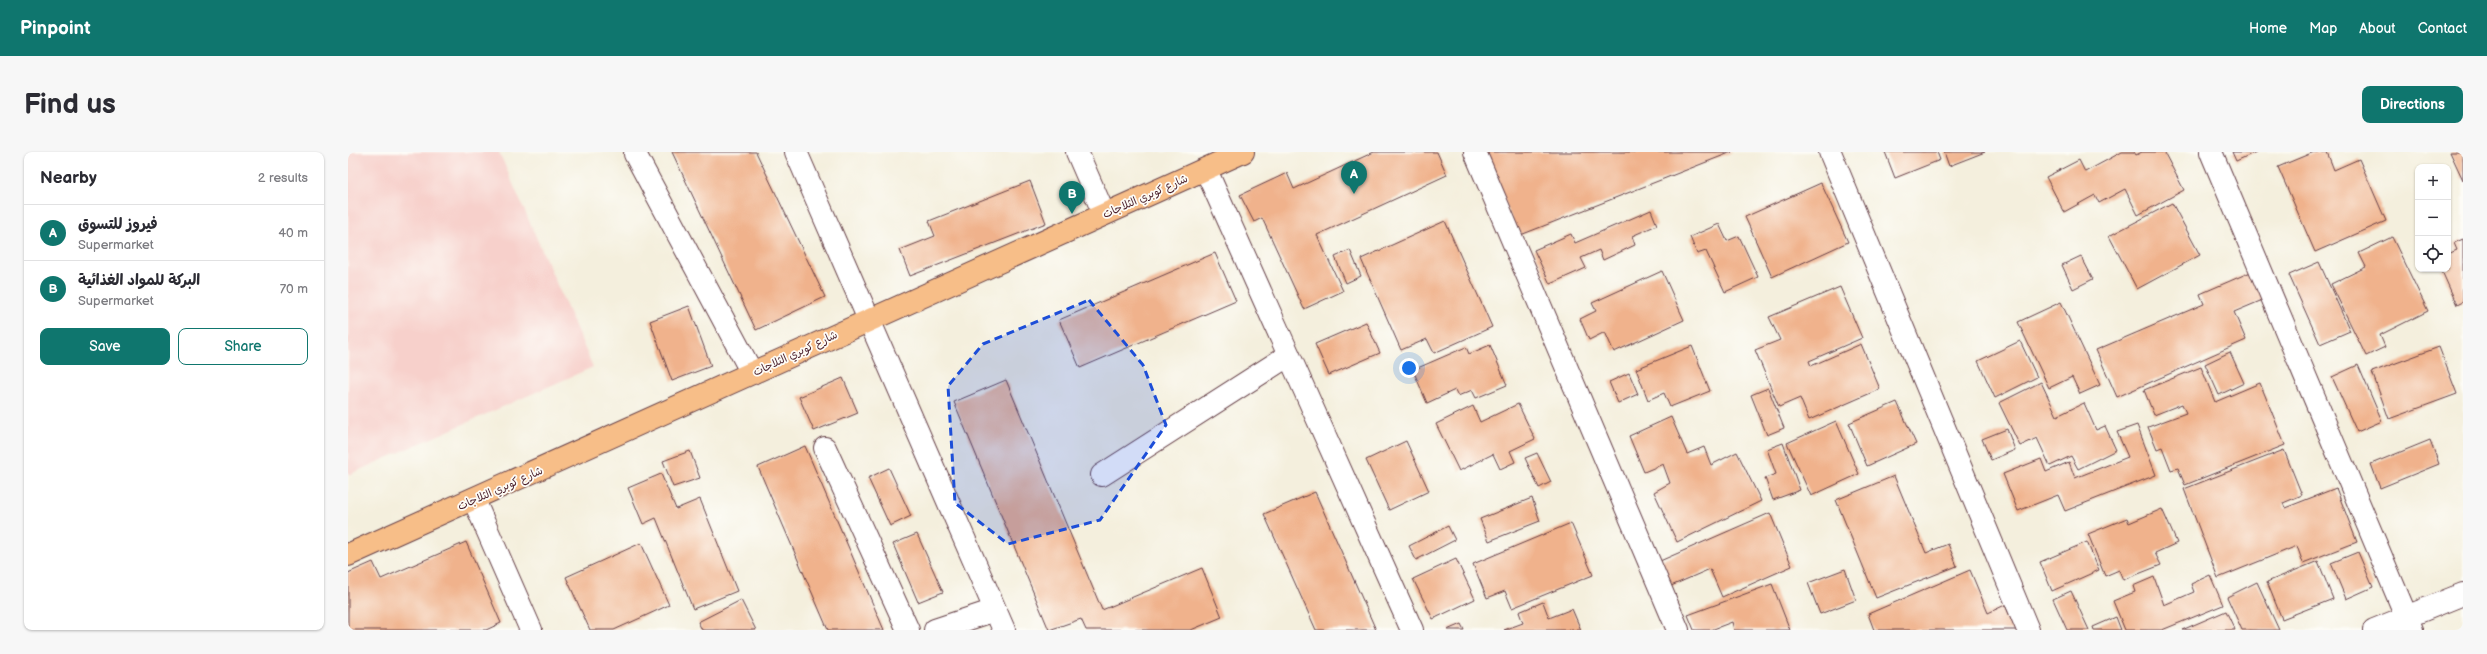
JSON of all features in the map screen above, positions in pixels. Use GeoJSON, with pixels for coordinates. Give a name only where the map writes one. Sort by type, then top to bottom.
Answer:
{"type":"FeatureCollection","features":[{"type":"Feature","properties":{"kind":"main road","name":"شارع كوبري الثلاجات"},"geometry":{"type":"LineString","coordinates":[[348,556],[868,320],[1206,170],[1242,152]]}},
{"type":"Feature","properties":{"kind":"street"},"geometry":{"type":"LineString","coordinates":[[796,152],[1004,630]]}},
{"type":"Feature","properties":{"kind":"street"},"geometry":{"type":"LineString","coordinates":[[1077,152],[1104,214]]}},
{"type":"Feature","properties":{"kind":"street"},"geometry":{"type":"LineString","coordinates":[[1474,152],[1678,630]]}},
{"type":"Feature","properties":{"kind":"street"},"geometry":{"type":"LineString","coordinates":[[1830,152],[2028,630]]}},
{"type":"Feature","properties":{"kind":"street"},"geometry":{"type":"LineString","coordinates":[[2211,152],[2409,624]]}},
{"type":"Feature","properties":{"kind":"street"},"geometry":{"type":"LineString","coordinates":[[635,154],[752,373]]}},
{"type":"Feature","properties":{"kind":"street"},"geometry":{"type":"LineString","coordinates":[[1206,170],[1412,630]]}},
{"type":"Feature","properties":{"kind":"street"},"geometry":{"type":"LineString","coordinates":[[1102,475],[1289,355]]}},
{"type":"Feature","properties":{"kind":"street"},"geometry":{"type":"LineString","coordinates":[[825,448],[908,630]]}},
{"type":"Feature","properties":{"kind":"street"},"geometry":{"type":"LineString","coordinates":[[474,500],[531,630]]}},
{"type":"Feature","properties":{"kind":"street"},"geometry":{"type":"LineString","coordinates":[[2374,630],[2409,624],[2463,594]]}},
{"type":"Feature","properties":{"kind":"street"},"geometry":{"type":"LineString","coordinates":[[935,630],[995,610]]}},
{"type":"Feature","properties":{"kind":"highlighted area"},"geometry":{"type":"Polygon","coordinates":[[[1089,300],[1143,365],[1166,425],[1100,520],[1008,544],[955,503],[948,386],[983,344],[1089,300]]]}},
{"type":"Feature","properties":{"kind":"shaded area"},"geometry":{"type":"Polygon","coordinates":[[[348,152],[499,152],[593,367],[348,475],[348,152]]]}},
{"type":"Feature","properties":{"kind":"building"},"geometry":{"type":"Polygon","coordinates":[[[672,152],[756,152],[825,297],[756,330],[672,152]]]}},
{"type":"Feature","properties":{"kind":"building"},"geometry":{"type":"Polygon","coordinates":[[[1374,152],[1437,152],[1447,175],[1317,235],[1343,291],[1304,309],[1262,218],[1254,222],[1240,195],[1287,173],[1294,189],[1374,152]]]}},
{"type":"Feature","properties":{"kind":"building"},"geometry":{"type":"Polygon","coordinates":[[[1486,152],[1732,152],[1518,236],[1486,152]]]}},
{"type":"Feature","properties":{"kind":"building"},"geometry":{"type":"Polygon","coordinates":[[[1885,152],[1937,152],[1940,160],[1895,178],[1885,152]]]}},
{"type":"Feature","properties":{"kind":"building"},"geometry":{"type":"Polygon","coordinates":[[[1944,152],[1985,152],[1949,166],[1944,152]]]}},
{"type":"Feature","properties":{"kind":"building"},"geometry":{"type":"Polygon","coordinates":[[[2122,152],[2134,152],[2136,155],[2142,152],[2164,152],[2184,190],[2138,215],[2125,189],[2099,203],[2095,195],[2064,212],[2046,177],[2079,160],[2085,172],[2122,152]]]}},
{"type":"Feature","properties":{"kind":"building"},"geometry":{"type":"Polygon","coordinates":[[[2232,152],[2256,152],[2236,161],[2232,152]]]}},
{"type":"Feature","properties":{"kind":"building"},"geometry":{"type":"Polygon","coordinates":[[[2314,152],[2327,152],[2334,170],[2359,159],[2386,221],[2315,252],[2278,167],[2314,152]]]}},
{"type":"Feature","properties":{"kind":"building"},"geometry":{"type":"Polygon","coordinates":[[[2450,152],[2463,152],[2463,180],[2450,152]]]}},
{"type":"Feature","properties":{"kind":"building"},"geometry":{"type":"Polygon","coordinates":[[[1030,181],[1046,223],[910,276],[900,250],[935,236],[929,221],[1030,181]]]}},
{"type":"Feature","properties":{"kind":"building"},"geometry":{"type":"Polygon","coordinates":[[[1821,183],[1848,242],[1772,277],[1745,217],[1821,183]]]}},
{"type":"Feature","properties":{"kind":"building"},"geometry":{"type":"Polygon","coordinates":[[[2172,203],[2200,255],[2137,289],[2109,236],[2172,203]]]}},
{"type":"Feature","properties":{"kind":"building"},"geometry":{"type":"Polygon","coordinates":[[[1651,210],[1657,225],[1632,236],[1635,245],[1603,260],[1599,250],[1581,258],[1586,268],[1550,284],[1534,250],[1571,234],[1575,243],[1651,210]]]}},
{"type":"Feature","properties":{"kind":"building"},"geometry":{"type":"Polygon","coordinates":[[[1445,221],[1492,327],[1434,353],[1427,339],[1401,350],[1361,259],[1445,221]]]}},
{"type":"Feature","properties":{"kind":"building"},"geometry":{"type":"Polygon","coordinates":[[[1719,224],[1727,241],[1739,236],[1758,277],[1725,292],[1706,251],[1697,254],[1690,237],[1719,224]]]}},
{"type":"Feature","properties":{"kind":"building"},"geometry":{"type":"Polygon","coordinates":[[[2392,237],[2428,311],[2380,335],[2385,347],[2366,356],[2331,284],[2366,267],[2359,253],[2392,237]]]}},
{"type":"Feature","properties":{"kind":"building"},"geometry":{"type":"Polygon","coordinates":[[[2463,239],[2463,302],[2457,305],[2442,272],[2451,272],[2451,253],[2457,250],[2454,243],[2463,239]]]}},
{"type":"Feature","properties":{"kind":"building"},"geometry":{"type":"Polygon","coordinates":[[[1350,250],[1361,276],[1346,283],[1335,257],[1350,250]]]}},
{"type":"Feature","properties":{"kind":"building"},"geometry":{"type":"Polygon","coordinates":[[[1215,253],[1236,301],[1080,368],[1059,320],[1215,253]]]}},
{"type":"Feature","properties":{"kind":"building"},"geometry":{"type":"Polygon","coordinates":[[[2081,256],[2093,279],[2073,289],[2062,265],[2081,256]]]}},
{"type":"Feature","properties":{"kind":"building"},"geometry":{"type":"Polygon","coordinates":[[[2319,262],[2350,331],[2320,344],[2289,275],[2319,262]]]}},
{"type":"Feature","properties":{"kind":"building"},"geometry":{"type":"Polygon","coordinates":[[[1662,271],[1684,320],[1614,352],[1605,332],[1589,340],[1580,319],[1596,311],[1592,303],[1662,271]]]}},
{"type":"Feature","properties":{"kind":"building"},"geometry":{"type":"Polygon","coordinates":[[[2253,271],[2265,299],[2234,312],[2246,340],[2117,397],[2096,350],[2204,304],[2200,294],[2253,271]]]}},
{"type":"Feature","properties":{"kind":"building"},"geometry":{"type":"Polygon","coordinates":[[[1840,287],[1862,338],[1809,361],[1811,366],[1861,344],[1880,389],[1809,420],[1800,398],[1779,407],[1755,350],[1780,340],[1769,317],[1840,287]]]}},
{"type":"Feature","properties":{"kind":"building"},"geometry":{"type":"Polygon","coordinates":[[[2061,302],[2100,385],[2080,394],[2072,377],[2049,388],[2018,322],[2061,302]]]}},
{"type":"Feature","properties":{"kind":"building"},"geometry":{"type":"Polygon","coordinates":[[[689,306],[711,366],[672,381],[650,321],[689,306]]]}},
{"type":"Feature","properties":{"kind":"building"},"geometry":{"type":"Polygon","coordinates":[[[1366,322],[1380,353],[1329,375],[1315,344],[1366,322]]]}},
{"type":"Feature","properties":{"kind":"building"},"geometry":{"type":"Polygon","coordinates":[[[2020,341],[2037,377],[1995,398],[1978,361],[2020,341]]]}},
{"type":"Feature","properties":{"kind":"building"},"geometry":{"type":"Polygon","coordinates":[[[1490,345],[1507,385],[1476,398],[1472,390],[1458,396],[1455,390],[1427,403],[1413,370],[1466,347],[1469,354],[1490,345]]]}},
{"type":"Feature","properties":{"kind":"building"},"geometry":{"type":"Polygon","coordinates":[[[1692,346],[1710,391],[1670,407],[1664,393],[1648,400],[1636,369],[1692,346]]]}},
{"type":"Feature","properties":{"kind":"building"},"geometry":{"type":"Polygon","coordinates":[[[2439,347],[2457,394],[2389,419],[2372,372],[2439,347]]]}},
{"type":"Feature","properties":{"kind":"building"},"geometry":{"type":"Polygon","coordinates":[[[2230,352],[2244,383],[2219,395],[2205,364],[2230,352]]]}},
{"type":"Feature","properties":{"kind":"building"},"geometry":{"type":"Polygon","coordinates":[[[2358,365],[2382,421],[2357,432],[2332,377],[2358,365]]]}},
{"type":"Feature","properties":{"kind":"building"},"geometry":{"type":"Polygon","coordinates":[[[2201,367],[2215,402],[2260,383],[2285,445],[2185,485],[2178,468],[2171,470],[2162,447],[2157,449],[2148,427],[2186,413],[2182,404],[2154,415],[2144,390],[2201,367]]]}},
{"type":"Feature","properties":{"kind":"building"},"geometry":{"type":"Polygon","coordinates":[[[1629,373],[1638,394],[1618,403],[1609,382],[1629,373]]]}},
{"type":"Feature","properties":{"kind":"building"},"geometry":{"type":"Polygon","coordinates":[[[843,378],[858,413],[814,431],[799,397],[843,378]]]}},
{"type":"Feature","properties":{"kind":"building"},"geometry":{"type":"Polygon","coordinates":[[[1006,380],[1102,610],[1202,568],[1222,617],[1191,630],[1086,630],[1081,619],[1049,630],[954,402],[1006,380]]]}},
{"type":"Feature","properties":{"kind":"building"},"geometry":{"type":"Polygon","coordinates":[[[2041,382],[2057,416],[2084,403],[2096,430],[2105,426],[2116,450],[2078,469],[2071,456],[2050,466],[2037,438],[2020,446],[1999,403],[2041,382]]]}},
{"type":"Feature","properties":{"kind":"building"},"geometry":{"type":"Polygon","coordinates":[[[1768,388],[1784,428],[1767,435],[1751,395],[1768,388]]]}},
{"type":"Feature","properties":{"kind":"building"},"geometry":{"type":"Polygon","coordinates":[[[1897,402],[1916,444],[1867,466],[1849,423],[1897,402]]]}},
{"type":"Feature","properties":{"kind":"building"},"geometry":{"type":"Polygon","coordinates":[[[1518,404],[1535,439],[1510,451],[1515,462],[1500,469],[1493,454],[1459,471],[1436,424],[1473,406],[1480,422],[1518,404]]]}},
{"type":"Feature","properties":{"kind":"building"},"geometry":{"type":"Polygon","coordinates":[[[1671,417],[1687,454],[1704,447],[1711,465],[1737,452],[1761,501],[1677,542],[1654,492],[1670,483],[1663,464],[1644,472],[1629,436],[1671,417]]]}},
{"type":"Feature","properties":{"kind":"building"},"geometry":{"type":"Polygon","coordinates":[[[1836,421],[1859,474],[1811,496],[1787,443],[1836,421]]]}},
{"type":"Feature","properties":{"kind":"building"},"geometry":{"type":"Polygon","coordinates":[[[2137,425],[2156,475],[2065,511],[2058,495],[2018,511],[2003,474],[2041,459],[2046,472],[2069,462],[2075,478],[2128,457],[2117,432],[2137,425]]]}},
{"type":"Feature","properties":{"kind":"building"},"geometry":{"type":"Polygon","coordinates":[[[2007,429],[2015,450],[1991,460],[1982,439],[2007,429]]]}},
{"type":"Feature","properties":{"kind":"building"},"geometry":{"type":"Polygon","coordinates":[[[2430,440],[2439,464],[2380,488],[2371,464],[2430,440]]]}},
{"type":"Feature","properties":{"kind":"building"},"geometry":{"type":"Polygon","coordinates":[[[1406,441],[1429,491],[1389,510],[1366,460],[1406,441]]]}},
{"type":"Feature","properties":{"kind":"building"},"geometry":{"type":"Polygon","coordinates":[[[1783,443],[1800,490],[1773,500],[1765,478],[1776,474],[1767,449],[1783,443]]]}},
{"type":"Feature","properties":{"kind":"building"},"geometry":{"type":"Polygon","coordinates":[[[805,446],[884,630],[828,630],[758,467],[805,446]]]}},
{"type":"Feature","properties":{"kind":"building"},"geometry":{"type":"Polygon","coordinates":[[[2284,450],[2302,495],[2283,503],[2285,508],[2336,488],[2357,542],[2303,563],[2297,546],[2218,578],[2184,489],[2284,450]]]}},
{"type":"Feature","properties":{"kind":"building"},"geometry":{"type":"Polygon","coordinates":[[[690,451],[700,478],[673,487],[663,461],[690,451]]]}},
{"type":"Feature","properties":{"kind":"building"},"geometry":{"type":"Polygon","coordinates":[[[1537,453],[1551,482],[1539,488],[1525,458],[1537,453]]]}},
{"type":"Feature","properties":{"kind":"building"},"geometry":{"type":"Polygon","coordinates":[[[889,468],[911,516],[890,526],[868,478],[889,468]]]}},
{"type":"Feature","properties":{"kind":"building"},"geometry":{"type":"Polygon","coordinates":[[[661,474],[676,509],[700,499],[737,591],[693,609],[656,518],[643,524],[628,488],[661,474]]]}},
{"type":"Feature","properties":{"kind":"building"},"geometry":{"type":"Polygon","coordinates":[[[1894,476],[1926,553],[1948,544],[1957,566],[1876,598],[1836,500],[1894,476]]]}},
{"type":"Feature","properties":{"kind":"building"},"geometry":{"type":"Polygon","coordinates":[[[1315,492],[1376,630],[1316,630],[1264,514],[1315,492]]]}},
{"type":"Feature","properties":{"kind":"building"},"geometry":{"type":"Polygon","coordinates":[[[1532,498],[1540,521],[1489,541],[1480,519],[1532,498]]]}},
{"type":"Feature","properties":{"kind":"building"},"geometry":{"type":"Polygon","coordinates":[[[2162,509],[2177,543],[2155,553],[2161,565],[2123,580],[2119,570],[2105,576],[2088,534],[2127,518],[2129,523],[2162,509]]]}},
{"type":"Feature","properties":{"kind":"building"},"geometry":{"type":"Polygon","coordinates":[[[1770,513],[1792,566],[1722,597],[1710,569],[1671,586],[1660,561],[1770,513]]]}},
{"type":"Feature","properties":{"kind":"building"},"geometry":{"type":"Polygon","coordinates":[[[1571,523],[1593,575],[1512,608],[1505,591],[1487,598],[1473,564],[1571,523]]]}},
{"type":"Feature","properties":{"kind":"building"},"geometry":{"type":"Polygon","coordinates":[[[1448,526],[1455,540],[1416,560],[1409,546],[1448,526]]]}},
{"type":"Feature","properties":{"kind":"building"},"geometry":{"type":"Polygon","coordinates":[[[917,534],[943,592],[918,602],[893,544],[917,534]]]}},
{"type":"Feature","properties":{"kind":"building"},"geometry":{"type":"Polygon","coordinates":[[[466,542],[501,623],[486,630],[348,630],[348,573],[373,562],[381,579],[466,542]]]}},
{"type":"Feature","properties":{"kind":"building"},"geometry":{"type":"Polygon","coordinates":[[[2087,542],[2099,570],[2052,591],[2040,562],[2087,542]]]}},
{"type":"Feature","properties":{"kind":"building"},"geometry":{"type":"Polygon","coordinates":[[[641,543],[669,605],[614,630],[590,630],[566,577],[641,543]]]}},
{"type":"Feature","properties":{"kind":"building"},"geometry":{"type":"Polygon","coordinates":[[[2358,552],[2373,587],[2346,599],[2331,563],[2358,552]]]}},
{"type":"Feature","properties":{"kind":"building"},"geometry":{"type":"Polygon","coordinates":[[[1456,559],[1475,599],[1433,619],[1413,579],[1456,559]]]}},
{"type":"Feature","properties":{"kind":"building"},"geometry":{"type":"Polygon","coordinates":[[[2318,561],[2333,599],[2282,619],[2267,582],[2318,561]]]}},
{"type":"Feature","properties":{"kind":"building"},"geometry":{"type":"Polygon","coordinates":[[[1845,569],[1856,600],[1820,614],[1808,583],[1845,569]]]}},
{"type":"Feature","properties":{"kind":"building"},"geometry":{"type":"Polygon","coordinates":[[[1970,570],[1988,613],[2005,605],[2016,630],[1874,630],[1868,614],[1970,570]]]}},
{"type":"Feature","properties":{"kind":"building"},"geometry":{"type":"Polygon","coordinates":[[[2210,575],[2223,605],[2162,630],[2125,630],[2113,601],[2135,592],[2133,586],[2154,577],[2164,605],[2194,592],[2191,584],[2210,575]]]}},
{"type":"Feature","properties":{"kind":"building"},"geometry":{"type":"Polygon","coordinates":[[[2257,582],[2279,630],[2242,630],[2227,597],[2257,582]]]}},
{"type":"Feature","properties":{"kind":"building"},"geometry":{"type":"Polygon","coordinates":[[[1772,584],[1790,630],[1734,630],[1732,622],[1711,630],[1694,630],[1688,615],[1772,584]]]}},
{"type":"Feature","properties":{"kind":"building"},"geometry":{"type":"Polygon","coordinates":[[[2071,591],[2089,630],[2067,630],[2053,599],[2071,591]]]}},
{"type":"Feature","properties":{"kind":"building"},"geometry":{"type":"Polygon","coordinates":[[[741,600],[756,630],[702,630],[698,622],[741,600]]]}},
{"type":"Feature","properties":{"kind":"building"},"geometry":{"type":"Polygon","coordinates":[[[1543,602],[1549,618],[1572,609],[1581,630],[1504,630],[1523,623],[1519,612],[1543,602]]]}},
{"type":"Feature","properties":{"kind":"building"},"geometry":{"type":"Polygon","coordinates":[[[2226,611],[2235,630],[2182,630],[2226,611]]]}},
{"type":"Feature","properties":{"kind":"building"},"geometry":{"type":"Polygon","coordinates":[[[2116,617],[2121,630],[2094,630],[2093,627],[2116,617]]]}},
{"type":"Feature","properties":{"kind":"building"},"geometry":{"type":"Polygon","coordinates":[[[1461,624],[1464,630],[1447,630],[1461,624]]]}},
{"type":"Feature","properties":{"kind":"place","name":"فيروز للتسوق"},"geometry":{"type":"Point","coordinates":[1354,194]}},
{"type":"Feature","properties":{"kind":"place","name":"البركة للمواد الغذائية"},"geometry":{"type":"Point","coordinates":[1072,214]}}]}
